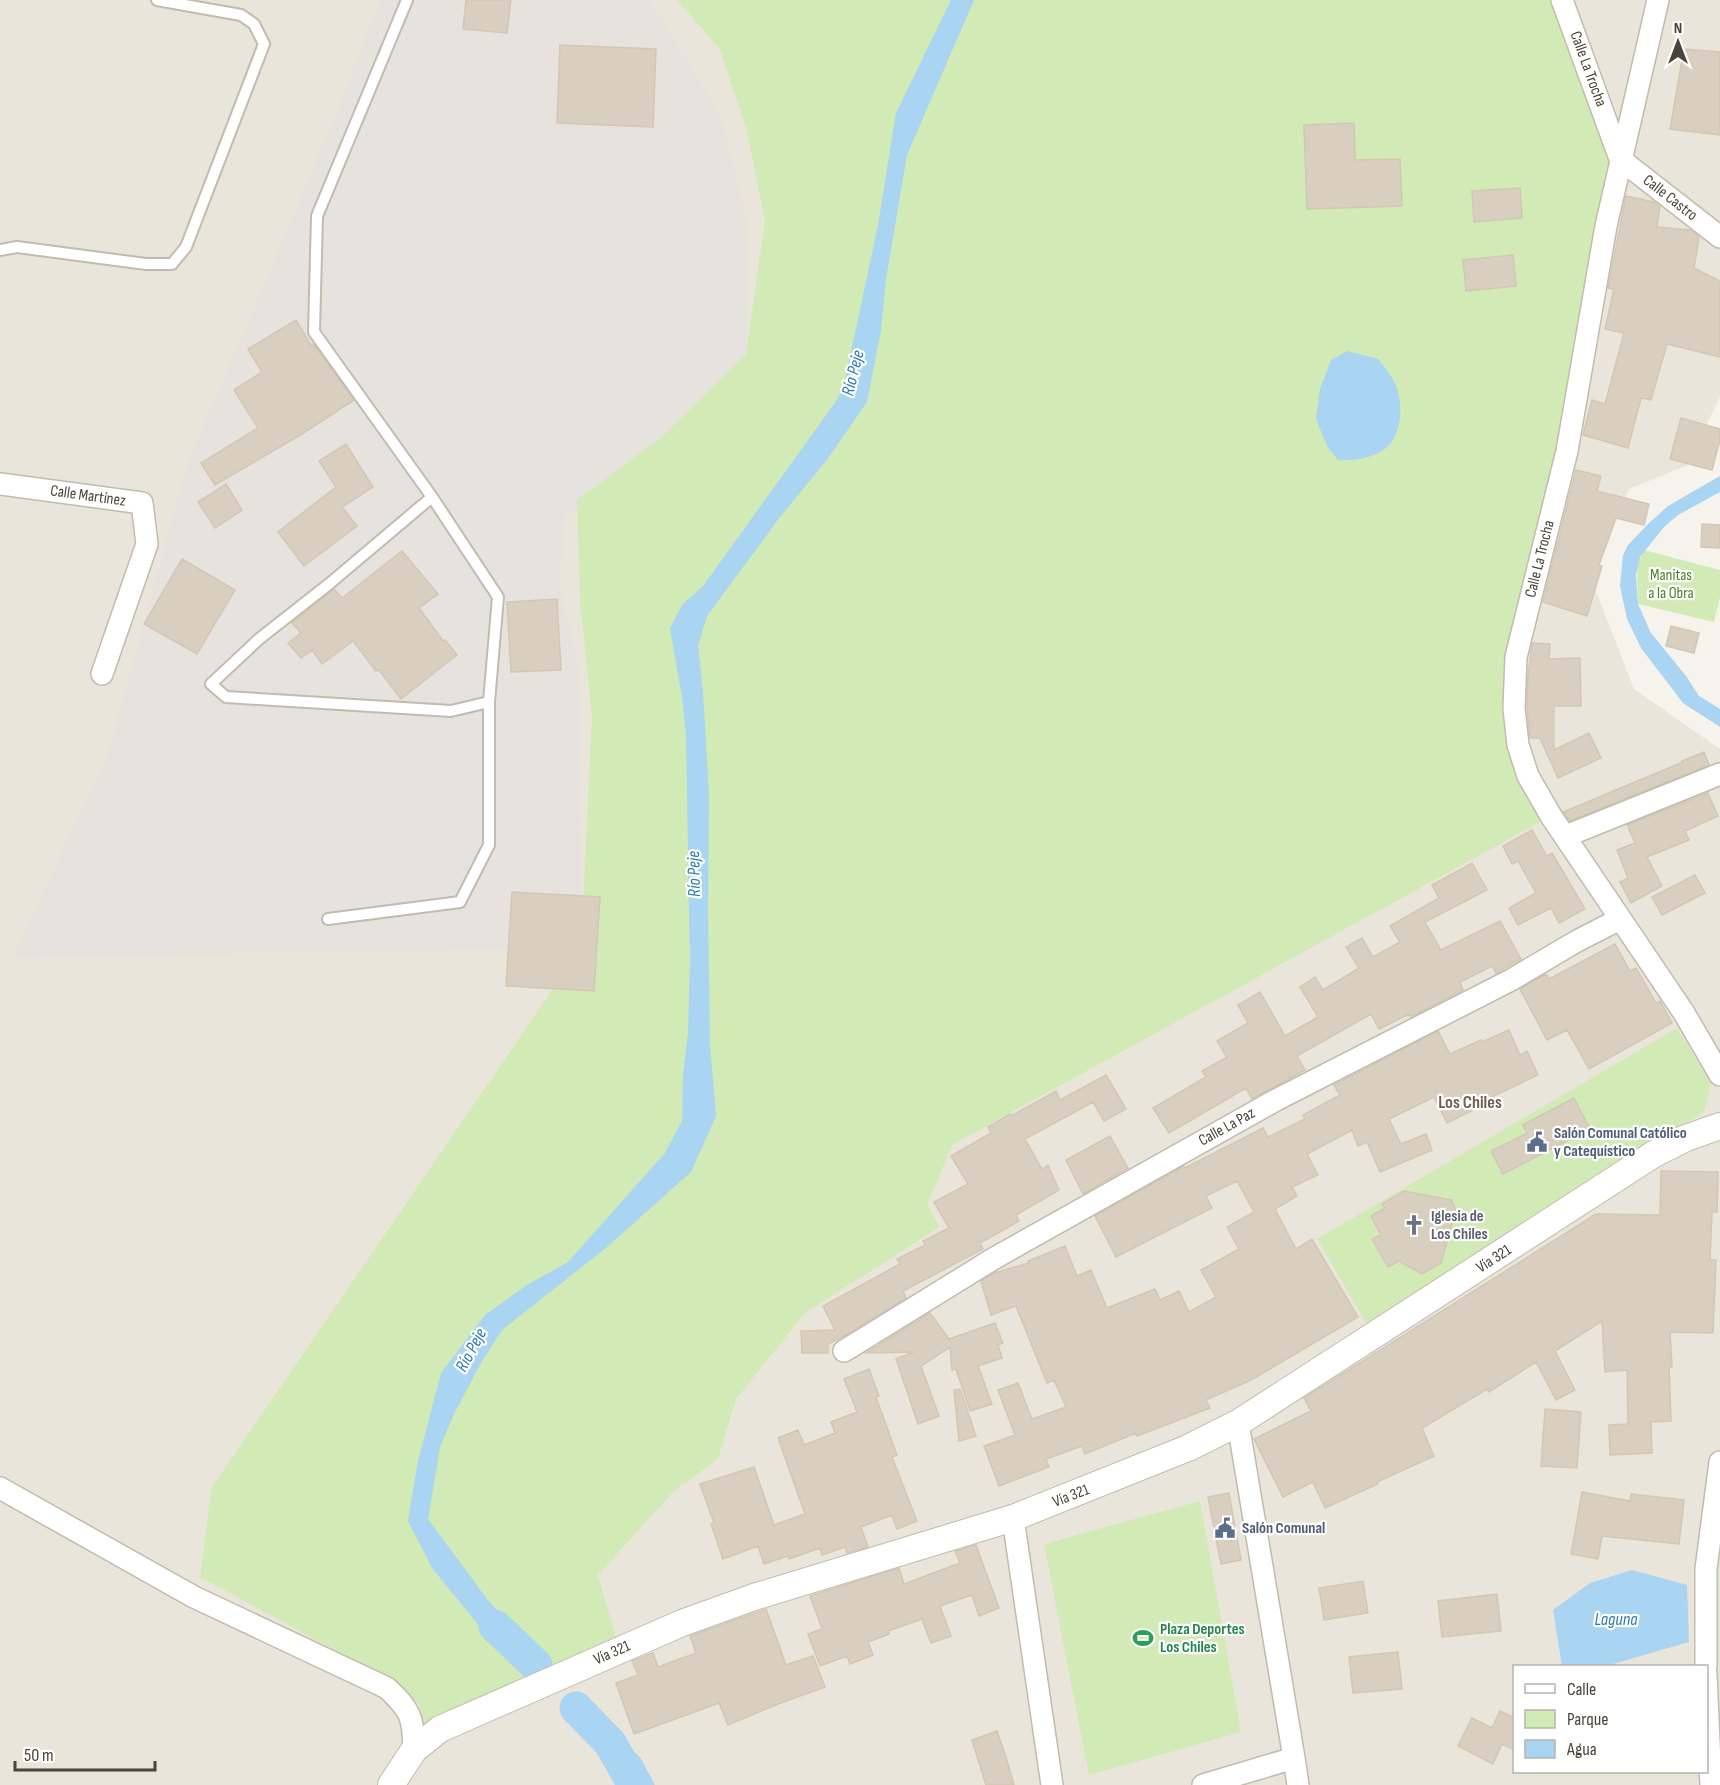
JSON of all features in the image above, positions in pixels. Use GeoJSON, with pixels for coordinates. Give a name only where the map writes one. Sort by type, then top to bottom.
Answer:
{"type":"FeatureCollection","features":[{"type":"Feature","properties":{"kind":"street","name":"Calle La Trocha"},"geometry":{"type":"LineString","coordinates":[[1562,0],[1620,159],[1606,226],[1567,451],[1516,657],[1514,708],[1518,745],[1528,776],[1684,1013],[1720,1075]]}},
{"type":"Feature","properties":{"kind":"street"},"geometry":{"type":"LineString","coordinates":[[1620,159],[1658,0]]}},
{"type":"Feature","properties":{"kind":"street","name":"Calle Castro"},"geometry":{"type":"LineString","coordinates":[[1620,159],[1720,237]]}},
{"type":"Feature","properties":{"kind":"street","name":"Calle Martínez"},"geometry":{"type":"LineString","coordinates":[[0,484],[142,503],[147,544],[102,674]]}},
{"type":"Feature","properties":{"kind":"street"},"geometry":{"type":"LineString","coordinates":[[1566,836],[1720,774]]}},
{"type":"Feature","properties":{"kind":"street","name":"Calle La Paz"},"geometry":{"type":"LineString","coordinates":[[844,1351],[993,1258],[1244,1118],[1511,980],[1577,941],[1620,919]]}},
{"type":"Feature","properties":{"kind":"street","name":"Vía 321"},"geometry":{"type":"LineString","coordinates":[[391,1785],[414,1750],[440,1729],[682,1623],[754,1598],[1013,1518],[1188,1448],[1239,1423],[1654,1154],[1686,1138],[1720,1126]]}},
{"type":"Feature","properties":{"kind":"street"},"geometry":{"type":"LineString","coordinates":[[1239,1423],[1298,1785]]}},
{"type":"Feature","properties":{"kind":"street"},"geometry":{"type":"LineString","coordinates":[[1706,1665],[1706,1569],[1720,1462]]}},
{"type":"Feature","properties":{"kind":"street"},"geometry":{"type":"LineString","coordinates":[[0,1488],[194,1596],[387,1688],[407,1707],[413,1725],[414,1750]]}},
{"type":"Feature","properties":{"kind":"street"},"geometry":{"type":"LineString","coordinates":[[1013,1518],[1052,1785]]}},
{"type":"Feature","properties":{"kind":"street"},"geometry":{"type":"LineString","coordinates":[[1708,1702],[1711,1785]]}},
{"type":"Feature","properties":{"kind":"street"},"geometry":{"type":"LineString","coordinates":[[1203,1785],[1294,1758]]}},
{"type":"Feature","properties":{"kind":"lane"},"geometry":{"type":"LineString","coordinates":[[0,250],[17,247],[146,264],[172,264],[186,247],[264,44],[254,24],[241,15],[157,0]]}},
{"type":"Feature","properties":{"kind":"lane"},"geometry":{"type":"LineString","coordinates":[[328,919],[460,902],[489,845],[489,702],[498,597],[432,497],[314,332],[317,216],[407,0]]}},
{"type":"Feature","properties":{"kind":"lane"},"geometry":{"type":"LineString","coordinates":[[432,497],[329,584],[259,639],[211,684],[226,697],[452,711],[489,702]]}},
{"type":"Feature","properties":{"kind":"shaded area"},"geometry":{"type":"Polygon","coordinates":[[[0,0],[1720,0],[1720,396],[1688,465],[1629,489],[1589,573],[1634,689],[1720,749],[1720,1785],[0,1785],[0,0]]]}},
{"type":"Feature","properties":{"kind":"shaded area"},"geometry":{"type":"Polygon","coordinates":[[[380,0],[650,0],[721,117],[746,217],[748,398],[564,515],[560,588],[580,670],[581,948],[13,957],[108,754],[188,461],[338,109],[380,0]]]}},
{"type":"Feature","properties":{"kind":"green space"},"geometry":{"type":"Polygon","coordinates":[[[677,0],[1562,0],[1620,159],[1514,708],[1551,816],[952,1145],[927,1205],[940,1227],[805,1313],[736,1399],[718,1459],[673,1492],[598,1575],[617,1642],[429,1744],[419,1704],[396,1683],[200,1577],[212,1487],[581,948],[592,717],[580,601],[577,500],[663,436],[746,354],[765,220],[746,126],[719,48],[677,0]]]}},
{"type":"Feature","properties":{"kind":"green space","name":"Manitas a la Obra"},"geometry":{"type":"Polygon","coordinates":[[[1644,550],[1720,570],[1720,597],[1714,622],[1638,604],[1637,564],[1644,550]]]}},
{"type":"Feature","properties":{"kind":"green space"},"geometry":{"type":"Polygon","coordinates":[[[1677,1028],[1711,1083],[1704,1112],[1367,1324],[1317,1239],[1677,1028]]]}},
{"type":"Feature","properties":{"kind":"green space","name":"Plaza Deportes Los Chiles"},"geometry":{"type":"Polygon","coordinates":[[[1200,1501],[1241,1732],[1089,1775],[1044,1544],[1200,1501]]]}},
{"type":"Feature","properties":{"kind":"water"},"geometry":{"type":"Polygon","coordinates":[[[951,0],[974,0],[907,155],[886,279],[881,330],[867,402],[826,461],[780,517],[707,616],[698,646],[709,796],[710,1045],[716,1116],[691,1172],[607,1247],[502,1330],[482,1361],[454,1414],[440,1447],[428,1519],[487,1599],[517,1633],[526,1657],[502,1654],[432,1568],[408,1521],[418,1461],[441,1373],[485,1315],[527,1285],[568,1262],[665,1153],[682,1121],[690,961],[686,735],[670,628],[682,605],[703,586],[837,400],[844,385],[878,225],[896,113],[951,0]]]}},
{"type":"Feature","properties":{"kind":"water"},"geometry":{"type":"Polygon","coordinates":[[[1347,351],[1378,359],[1395,382],[1400,400],[1400,416],[1394,438],[1385,449],[1366,458],[1338,460],[1327,446],[1316,419],[1320,389],[1331,360],[1347,351]]]}},
{"type":"Feature","properties":{"kind":"water"},"geometry":{"type":"Polygon","coordinates":[[[1720,476],[1720,492],[1678,515],[1664,527],[1640,557],[1636,575],[1638,604],[1651,633],[1699,696],[1720,709],[1720,727],[1683,703],[1641,648],[1627,619],[1620,586],[1623,555],[1628,545],[1668,506],[1720,476]]]}},
{"type":"Feature","properties":{"kind":"water","name":"Laguna"},"geometry":{"type":"Polygon","coordinates":[[[1632,1570],[1687,1585],[1689,1642],[1609,1665],[1562,1665],[1553,1610],[1590,1583],[1632,1570]]]}},
{"type":"Feature","properties":{"kind":"water"},"geometry":{"type":"Polygon","coordinates":[[[582,1714],[599,1722],[640,1757],[655,1785],[624,1785],[613,1764],[581,1726],[582,1714]]]}},
{"type":"Feature","properties":{"kind":"building"},"geometry":{"type":"Polygon","coordinates":[[[466,0],[511,0],[507,33],[463,29],[466,0]]]}},
{"type":"Feature","properties":{"kind":"building"},"geometry":{"type":"Polygon","coordinates":[[[560,45],[656,49],[653,127],[557,123],[560,45]]]}},
{"type":"Feature","properties":{"kind":"building"},"geometry":{"type":"Polygon","coordinates":[[[1684,49],[1720,52],[1720,135],[1670,129],[1684,49]]]}},
{"type":"Feature","properties":{"kind":"building"},"geometry":{"type":"Polygon","coordinates":[[[1354,123],[1355,160],[1400,159],[1402,206],[1307,209],[1304,125],[1354,123]]]}},
{"type":"Feature","properties":{"kind":"building"},"geometry":{"type":"Polygon","coordinates":[[[1520,188],[1522,218],[1474,222],[1472,191],[1520,188]]]}},
{"type":"Feature","properties":{"kind":"building"},"geometry":{"type":"Polygon","coordinates":[[[1626,196],[1654,202],[1660,207],[1657,227],[1690,230],[1697,235],[1699,238],[1694,268],[1720,281],[1720,357],[1667,344],[1651,400],[1641,398],[1628,448],[1583,435],[1592,400],[1605,404],[1624,333],[1605,329],[1614,289],[1608,288],[1626,196]]]}},
{"type":"Feature","properties":{"kind":"building"},"geometry":{"type":"Polygon","coordinates":[[[1513,255],[1516,286],[1466,291],[1463,260],[1513,255]]]}},
{"type":"Feature","properties":{"kind":"building"},"geometry":{"type":"Polygon","coordinates":[[[296,320],[311,345],[313,344],[354,400],[302,434],[215,485],[201,463],[258,428],[234,390],[262,372],[248,349],[296,320]]]}},
{"type":"Feature","properties":{"kind":"building"},"geometry":{"type":"Polygon","coordinates":[[[1681,418],[1720,429],[1720,440],[1712,470],[1670,459],[1681,418]]]}},
{"type":"Feature","properties":{"kind":"building"},"geometry":{"type":"Polygon","coordinates":[[[346,444],[373,487],[342,507],[357,526],[304,566],[278,532],[336,487],[319,461],[346,444]]]}},
{"type":"Feature","properties":{"kind":"building"},"geometry":{"type":"Polygon","coordinates":[[[1576,470],[1601,476],[1597,491],[1649,504],[1644,525],[1616,518],[1599,565],[1602,566],[1587,616],[1543,602],[1576,470]]]}},
{"type":"Feature","properties":{"kind":"building"},"geometry":{"type":"Polygon","coordinates":[[[226,484],[242,510],[215,528],[198,502],[226,484]]]}},
{"type":"Feature","properties":{"kind":"building"},"geometry":{"type":"Polygon","coordinates":[[[1702,524],[1720,525],[1720,548],[1701,547],[1702,524]]]}},
{"type":"Feature","properties":{"kind":"building"},"geometry":{"type":"Polygon","coordinates":[[[402,551],[438,594],[419,608],[443,641],[445,640],[457,655],[401,699],[353,641],[322,664],[312,650],[301,658],[288,643],[301,633],[292,623],[334,589],[342,598],[402,551]]]}},
{"type":"Feature","properties":{"kind":"building"},"geometry":{"type":"Polygon","coordinates":[[[182,559],[235,590],[197,654],[144,624],[182,559]]]}},
{"type":"Feature","properties":{"kind":"building"},"geometry":{"type":"Polygon","coordinates":[[[557,599],[561,670],[511,672],[507,602],[557,599]]]}},
{"type":"Feature","properties":{"kind":"building"},"geometry":{"type":"Polygon","coordinates":[[[1671,626],[1699,633],[1694,653],[1666,646],[1671,626]]]}},
{"type":"Feature","properties":{"kind":"building"},"geometry":{"type":"Polygon","coordinates":[[[1532,643],[1550,644],[1549,659],[1580,658],[1581,706],[1554,706],[1554,750],[1589,733],[1601,758],[1558,778],[1540,738],[1530,738],[1527,708],[1532,643]]]}},
{"type":"Feature","properties":{"kind":"building"},"geometry":{"type":"Polygon","coordinates":[[[1704,752],[1709,765],[1570,821],[1563,812],[1683,762],[1704,752]]]}},
{"type":"Feature","properties":{"kind":"building"},"geometry":{"type":"Polygon","coordinates":[[[1708,793],[1718,816],[1685,831],[1689,840],[1647,857],[1662,886],[1631,903],[1620,882],[1628,878],[1617,850],[1635,843],[1627,825],[1708,793]]]}},
{"type":"Feature","properties":{"kind":"building"},"geometry":{"type":"Polygon","coordinates":[[[1532,830],[1547,856],[1552,853],[1585,909],[1559,923],[1551,908],[1518,925],[1509,908],[1536,893],[1518,861],[1512,864],[1503,846],[1532,830]]]}},
{"type":"Feature","properties":{"kind":"building"},"geometry":{"type":"Polygon","coordinates":[[[1472,863],[1487,890],[1425,922],[1441,950],[1500,921],[1521,959],[1496,973],[1492,966],[1460,982],[1463,990],[1411,1017],[1409,1014],[1379,1029],[1371,1014],[1297,1056],[1305,1070],[1252,1099],[1246,1088],[1169,1133],[1153,1108],[1206,1077],[1202,1071],[1227,1057],[1217,1041],[1248,1023],[1238,1005],[1260,992],[1285,1036],[1318,1017],[1300,987],[1315,977],[1323,990],[1359,968],[1346,947],[1362,938],[1373,957],[1400,942],[1390,926],[1439,898],[1432,885],[1472,863]]]}},
{"type":"Feature","properties":{"kind":"building"},"geometry":{"type":"Polygon","coordinates":[[[1695,875],[1705,893],[1662,915],[1652,897],[1695,875]]]}},
{"type":"Feature","properties":{"kind":"building"},"geometry":{"type":"Polygon","coordinates":[[[512,892],[600,897],[594,991],[506,986],[512,892]]]}},
{"type":"Feature","properties":{"kind":"building"},"geometry":{"type":"Polygon","coordinates":[[[1615,944],[1630,971],[1636,968],[1656,1003],[1660,1001],[1672,1023],[1589,1069],[1567,1030],[1547,1040],[1520,989],[1546,974],[1549,979],[1615,944]]]}},
{"type":"Feature","properties":{"kind":"building"},"geometry":{"type":"Polygon","coordinates":[[[1509,1030],[1520,1055],[1527,1051],[1538,1075],[1471,1107],[1473,1110],[1447,1123],[1434,1097],[1389,1119],[1401,1144],[1426,1134],[1432,1150],[1380,1172],[1367,1142],[1358,1146],[1352,1130],[1307,1154],[1318,1175],[1292,1187],[1297,1196],[1275,1209],[1296,1249],[1312,1239],[1358,1317],[1251,1380],[1206,1400],[1210,1408],[1137,1436],[1136,1433],[1085,1454],[1082,1446],[1046,1459],[1049,1467],[999,1486],[984,1446],[1015,1435],[998,1390],[1018,1383],[1032,1419],[1066,1407],[1054,1380],[1047,1383],[1016,1306],[991,1315],[981,1281],[994,1273],[1029,1263],[1028,1261],[1065,1246],[1077,1276],[1091,1270],[1107,1308],[1155,1289],[1160,1300],[1179,1291],[1189,1312],[1216,1297],[1201,1270],[1239,1249],[1227,1227],[1254,1212],[1237,1181],[1206,1196],[1212,1208],[1116,1257],[1095,1216],[1184,1166],[1185,1168],[1263,1128],[1268,1137],[1305,1119],[1303,1115],[1340,1095],[1334,1085],[1438,1031],[1450,1054],[1509,1030]]]}},
{"type":"Feature","properties":{"kind":"building"},"geometry":{"type":"Polygon","coordinates":[[[1106,1075],[1126,1109],[1104,1121],[1093,1102],[1025,1139],[1042,1169],[1048,1165],[1059,1190],[1016,1215],[1019,1221],[980,1243],[983,1249],[903,1291],[906,1298],[828,1344],[828,1353],[802,1353],[801,1331],[835,1330],[823,1306],[900,1264],[897,1259],[925,1245],[923,1241],[949,1228],[934,1202],[968,1184],[951,1156],[991,1133],[988,1127],[1010,1114],[1011,1116],[1056,1091],[1060,1100],[1106,1075]]]}},
{"type":"Feature","properties":{"kind":"building","name":"Salón Comunal Católico y Catequístico"},"geometry":{"type":"Polygon","coordinates":[[[1574,1098],[1590,1129],[1503,1174],[1491,1151],[1527,1133],[1523,1125],[1574,1098]]]}},
{"type":"Feature","properties":{"kind":"building"},"geometry":{"type":"Polygon","coordinates":[[[1110,1136],[1128,1168],[1083,1194],[1066,1160],[1110,1136]]]}},
{"type":"Feature","properties":{"kind":"building"},"geometry":{"type":"Polygon","coordinates":[[[1661,1171],[1718,1172],[1717,1212],[1712,1212],[1710,1260],[1716,1260],[1713,1333],[1670,1332],[1671,1421],[1651,1422],[1652,1453],[1610,1455],[1609,1425],[1628,1424],[1627,1370],[1605,1372],[1602,1321],[1555,1351],[1575,1390],[1556,1400],[1536,1362],[1489,1392],[1487,1389],[1422,1428],[1434,1456],[1325,1508],[1313,1482],[1283,1497],[1254,1439],[1311,1411],[1304,1398],[1596,1214],[1660,1215],[1661,1171]]]}},
{"type":"Feature","properties":{"kind":"building","name":"Iglesia de Los Chiles"},"geometry":{"type":"Polygon","coordinates":[[[1404,1191],[1451,1200],[1456,1210],[1441,1263],[1422,1274],[1399,1261],[1388,1267],[1372,1239],[1381,1235],[1371,1216],[1385,1208],[1382,1204],[1404,1191]]]}},
{"type":"Feature","properties":{"kind":"building"},"geometry":{"type":"Polygon","coordinates":[[[930,1313],[949,1339],[995,1323],[1003,1343],[998,1345],[1002,1358],[978,1366],[992,1404],[970,1411],[956,1369],[952,1370],[950,1347],[921,1366],[939,1416],[918,1424],[896,1359],[914,1352],[866,1353],[930,1313]]]}},
{"type":"Feature","properties":{"kind":"building"},"geometry":{"type":"Polygon","coordinates":[[[869,1369],[879,1396],[876,1397],[897,1455],[892,1457],[917,1521],[897,1529],[892,1515],[861,1527],[868,1547],[847,1553],[845,1547],[822,1555],[820,1548],[789,1559],[788,1556],[764,1564],[758,1546],[723,1559],[711,1524],[714,1523],[700,1484],[754,1467],[774,1525],[805,1514],[778,1438],[798,1430],[804,1445],[835,1433],[831,1422],[857,1412],[844,1379],[869,1369]]]}},
{"type":"Feature","properties":{"kind":"building"},"geometry":{"type":"Polygon","coordinates":[[[960,1389],[976,1436],[959,1441],[954,1390],[960,1389]]]}},
{"type":"Feature","properties":{"kind":"building"},"geometry":{"type":"Polygon","coordinates":[[[1545,1409],[1581,1412],[1577,1468],[1541,1466],[1545,1409]]]}},
{"type":"Feature","properties":{"kind":"building"},"geometry":{"type":"Polygon","coordinates":[[[1582,1492],[1630,1501],[1631,1494],[1684,1500],[1679,1544],[1602,1536],[1598,1559],[1571,1554],[1582,1492]]]}},
{"type":"Feature","properties":{"kind":"building","name":"Salón Comunal"},"geometry":{"type":"Polygon","coordinates":[[[1229,1493],[1241,1560],[1221,1564],[1208,1497],[1229,1493]]]}},
{"type":"Feature","properties":{"kind":"building"},"geometry":{"type":"Polygon","coordinates":[[[976,1545],[999,1608],[979,1616],[972,1595],[940,1606],[951,1636],[931,1643],[922,1619],[888,1631],[889,1634],[868,1642],[873,1655],[850,1664],[847,1656],[820,1666],[808,1634],[822,1629],[810,1596],[899,1568],[904,1584],[960,1563],[955,1551],[976,1545]]]}},
{"type":"Feature","properties":{"kind":"building"},"geometry":{"type":"Polygon","coordinates":[[[1363,1581],[1368,1613],[1324,1620],[1319,1588],[1363,1581]]]}},
{"type":"Feature","properties":{"kind":"building"},"geometry":{"type":"Polygon","coordinates":[[[1497,1594],[1501,1631],[1442,1637],[1438,1601],[1497,1594]]]}},
{"type":"Feature","properties":{"kind":"building"},"geometry":{"type":"Polygon","coordinates":[[[766,1609],[786,1665],[813,1656],[825,1687],[728,1725],[719,1703],[634,1734],[616,1683],[638,1675],[632,1661],[653,1653],[658,1667],[696,1653],[690,1636],[766,1609]]]}},
{"type":"Feature","properties":{"kind":"building"},"geometry":{"type":"Polygon","coordinates":[[[1398,1652],[1402,1689],[1353,1693],[1349,1657],[1398,1652]]]}},
{"type":"Feature","properties":{"kind":"building"},"geometry":{"type":"Polygon","coordinates":[[[1500,1711],[1513,1717],[1513,1749],[1502,1744],[1493,1764],[1458,1746],[1472,1718],[1492,1728],[1500,1711]]]}},
{"type":"Feature","properties":{"kind":"building"},"geometry":{"type":"Polygon","coordinates":[[[997,1731],[1014,1785],[986,1785],[972,1740],[997,1731]]]}},
{"type":"Feature","properties":{"kind":"waterway","name":"Río Peje"},"geometry":{"type":"LineString","coordinates":[[495,1626],[536,1665]]}},
{"type":"Feature","properties":{"kind":"waterway","name":"Río Peje"},"geometry":{"type":"LineString","coordinates":[[576,1708],[610,1743],[634,1785]]}},
{"type":"Feature","properties":{"kind":"place","name":"Salón Comunal Católico y Catequístico"},"geometry":{"type":"Point","coordinates":[1537,1142]}},
{"type":"Feature","properties":{"kind":"place","name":"Iglesia de Los Chiles"},"geometry":{"type":"Point","coordinates":[1414,1225]}},
{"type":"Feature","properties":{"kind":"place","name":"Salón Comunal"},"geometry":{"type":"Point","coordinates":[1225,1528]}},
{"type":"Feature","properties":{"kind":"place","name":"Plaza Deportes Los Chiles"},"geometry":{"type":"Point","coordinates":[1143,1638]}},
{"type":"Feature","properties":{"kind":"district","name":"Los Chiles"},"geometry":{"type":"Point","coordinates":[1470,1102]}}]}
